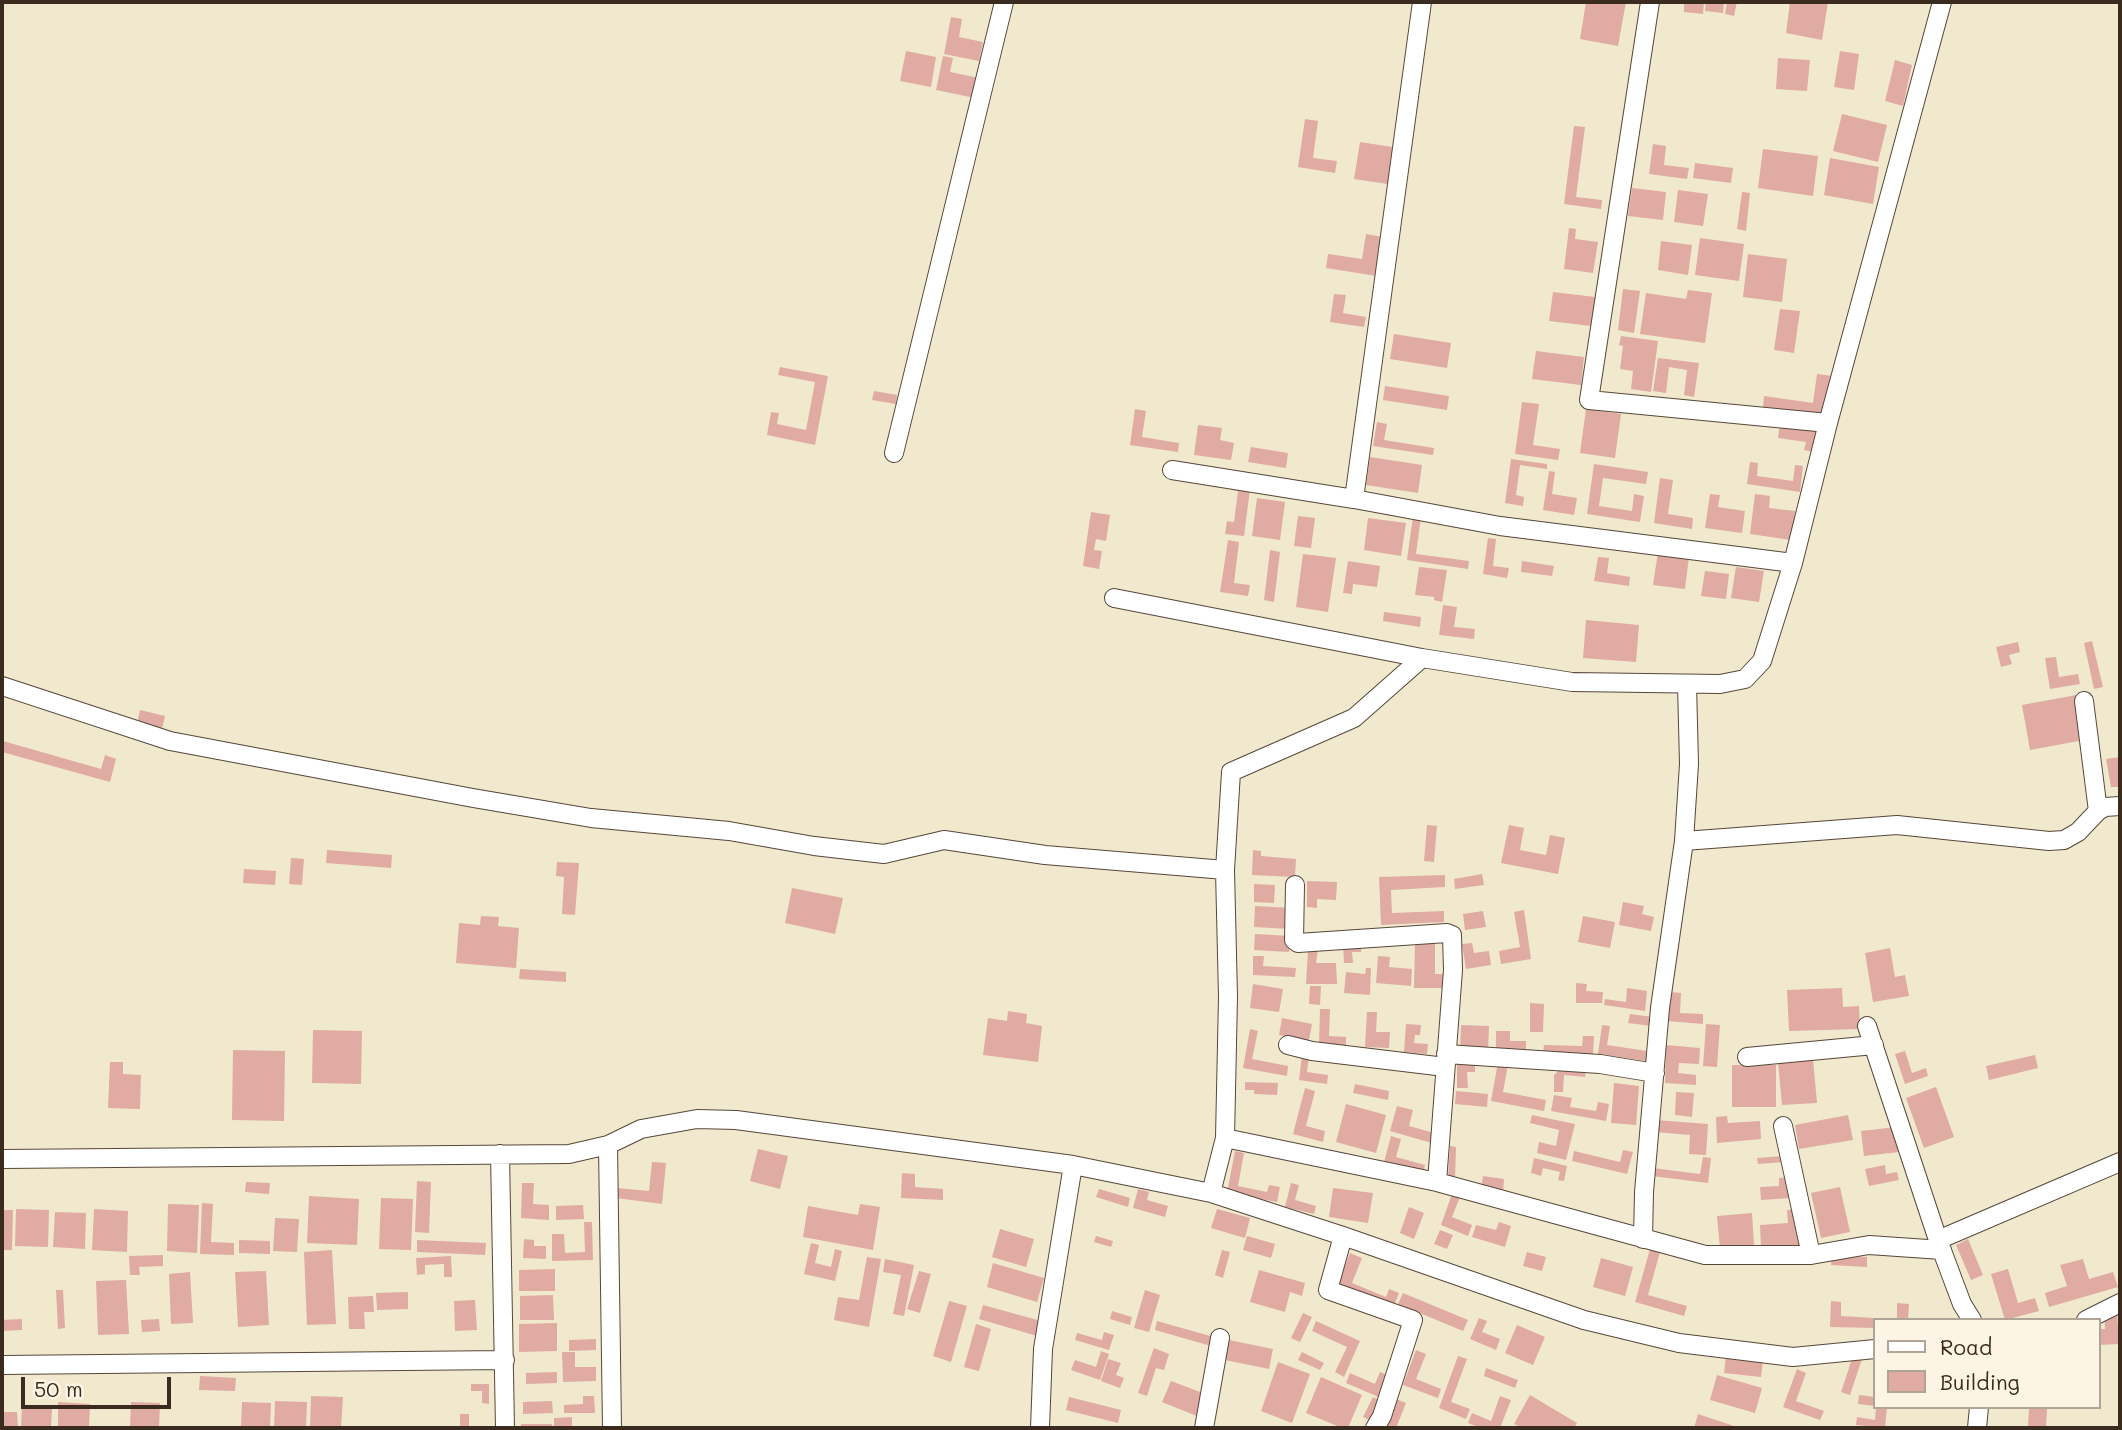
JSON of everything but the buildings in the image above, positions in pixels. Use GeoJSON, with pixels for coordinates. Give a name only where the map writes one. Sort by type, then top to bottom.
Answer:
{"type":"FeatureCollection","features":[{"type":"Feature","properties":{"kind":"street"},"geometry":{"type":"LineString","coordinates":[[894,453],[1004,2]]}},
{"type":"Feature","properties":{"kind":"street"},"geometry":{"type":"LineString","coordinates":[[1354,499],[1422,2]]}},
{"type":"Feature","properties":{"kind":"street"},"geometry":{"type":"LineString","coordinates":[[1650,2],[1589,400],[1828,423]]}},
{"type":"Feature","properties":{"kind":"street"},"geometry":{"type":"LineString","coordinates":[[1114,598],[1422,658],[1573,681],[1720,684],[1745,679],[1762,661],[1793,563],[1828,423],[1942,2]]}},
{"type":"Feature","properties":{"kind":"street"},"geometry":{"type":"LineString","coordinates":[[1172,470],[1500,526],[1793,563]]}},
{"type":"Feature","properties":{"kind":"street"},"geometry":{"type":"LineString","coordinates":[[1211,1193],[1225,1138],[1228,997],[1225,870],[1231,772],[1354,718],[1422,658]]}},
{"type":"Feature","properties":{"kind":"street"},"geometry":{"type":"LineString","coordinates":[[1643,1239],[1644,1192],[1654,1073],[1670,929],[1684,841],[1689,764],[1687,684]]}},
{"type":"Feature","properties":{"kind":"street"},"geometry":{"type":"LineString","coordinates":[[2,686],[170,741],[591,818],[729,831],[814,846],[884,854],[944,840],[1045,855],[1225,870]]}},
{"type":"Feature","properties":{"kind":"street"},"geometry":{"type":"LineString","coordinates":[[2084,701],[2098,811]]}},
{"type":"Feature","properties":{"kind":"street"},"geometry":{"type":"LineString","coordinates":[[1684,841],[1897,825],[2049,841],[2064,840],[2078,832],[2098,811],[2105,807],[2120,806]]}},
{"type":"Feature","properties":{"kind":"street"},"geometry":{"type":"LineString","coordinates":[[1294,885],[1294,940],[1301,944],[1447,933],[1452,935],[1453,970],[1437,1182]]}},
{"type":"Feature","properties":{"kind":"street"},"geometry":{"type":"LineString","coordinates":[[1867,1026],[1940,1245],[1962,1304],[1971,1318]]}},
{"type":"Feature","properties":{"kind":"street"},"geometry":{"type":"LineString","coordinates":[[1288,1045],[1312,1051],[1446,1060],[1600,1064],[1654,1073]]}},
{"type":"Feature","properties":{"kind":"street"},"geometry":{"type":"LineString","coordinates":[[1747,1057],[1874,1045]]}},
{"type":"Feature","properties":{"kind":"street"},"geometry":{"type":"LineString","coordinates":[[2,1159],[569,1154],[608,1145],[641,1129],[697,1119],[736,1120],[1073,1165],[1211,1193],[1584,1320],[1679,1343],[1793,1357],[1874,1349]]}},
{"type":"Feature","properties":{"kind":"street"},"geometry":{"type":"LineString","coordinates":[[1783,1126],[1811,1255]]}},
{"type":"Feature","properties":{"kind":"street"},"geometry":{"type":"LineString","coordinates":[[1225,1138],[1437,1182],[1705,1255],[1811,1255],[1869,1245],[1940,1245],[2120,1162]]}},
{"type":"Feature","properties":{"kind":"street"},"geometry":{"type":"LineString","coordinates":[[608,1145],[612,1428]]}},
{"type":"Feature","properties":{"kind":"street"},"geometry":{"type":"LineString","coordinates":[[500,1154],[505,1428]]}},
{"type":"Feature","properties":{"kind":"street"},"geometry":{"type":"LineString","coordinates":[[1040,1428],[1043,1349],[1073,1165]]}},
{"type":"Feature","properties":{"kind":"street"},"geometry":{"type":"LineString","coordinates":[[1343,1236],[1328,1290],[1413,1320],[1382,1416],[1375,1428]]}},
{"type":"Feature","properties":{"kind":"street"},"geometry":{"type":"LineString","coordinates":[[2090,1318],[2120,1303]]}},
{"type":"Feature","properties":{"kind":"street"},"geometry":{"type":"LineString","coordinates":[[1204,1428],[1220,1338]]}},
{"type":"Feature","properties":{"kind":"street"},"geometry":{"type":"LineString","coordinates":[[2,1365],[505,1360]]}},
{"type":"Feature","properties":{"kind":"street"},"geometry":{"type":"LineString","coordinates":[[1977,1428],[1979,1409]]}}]}
